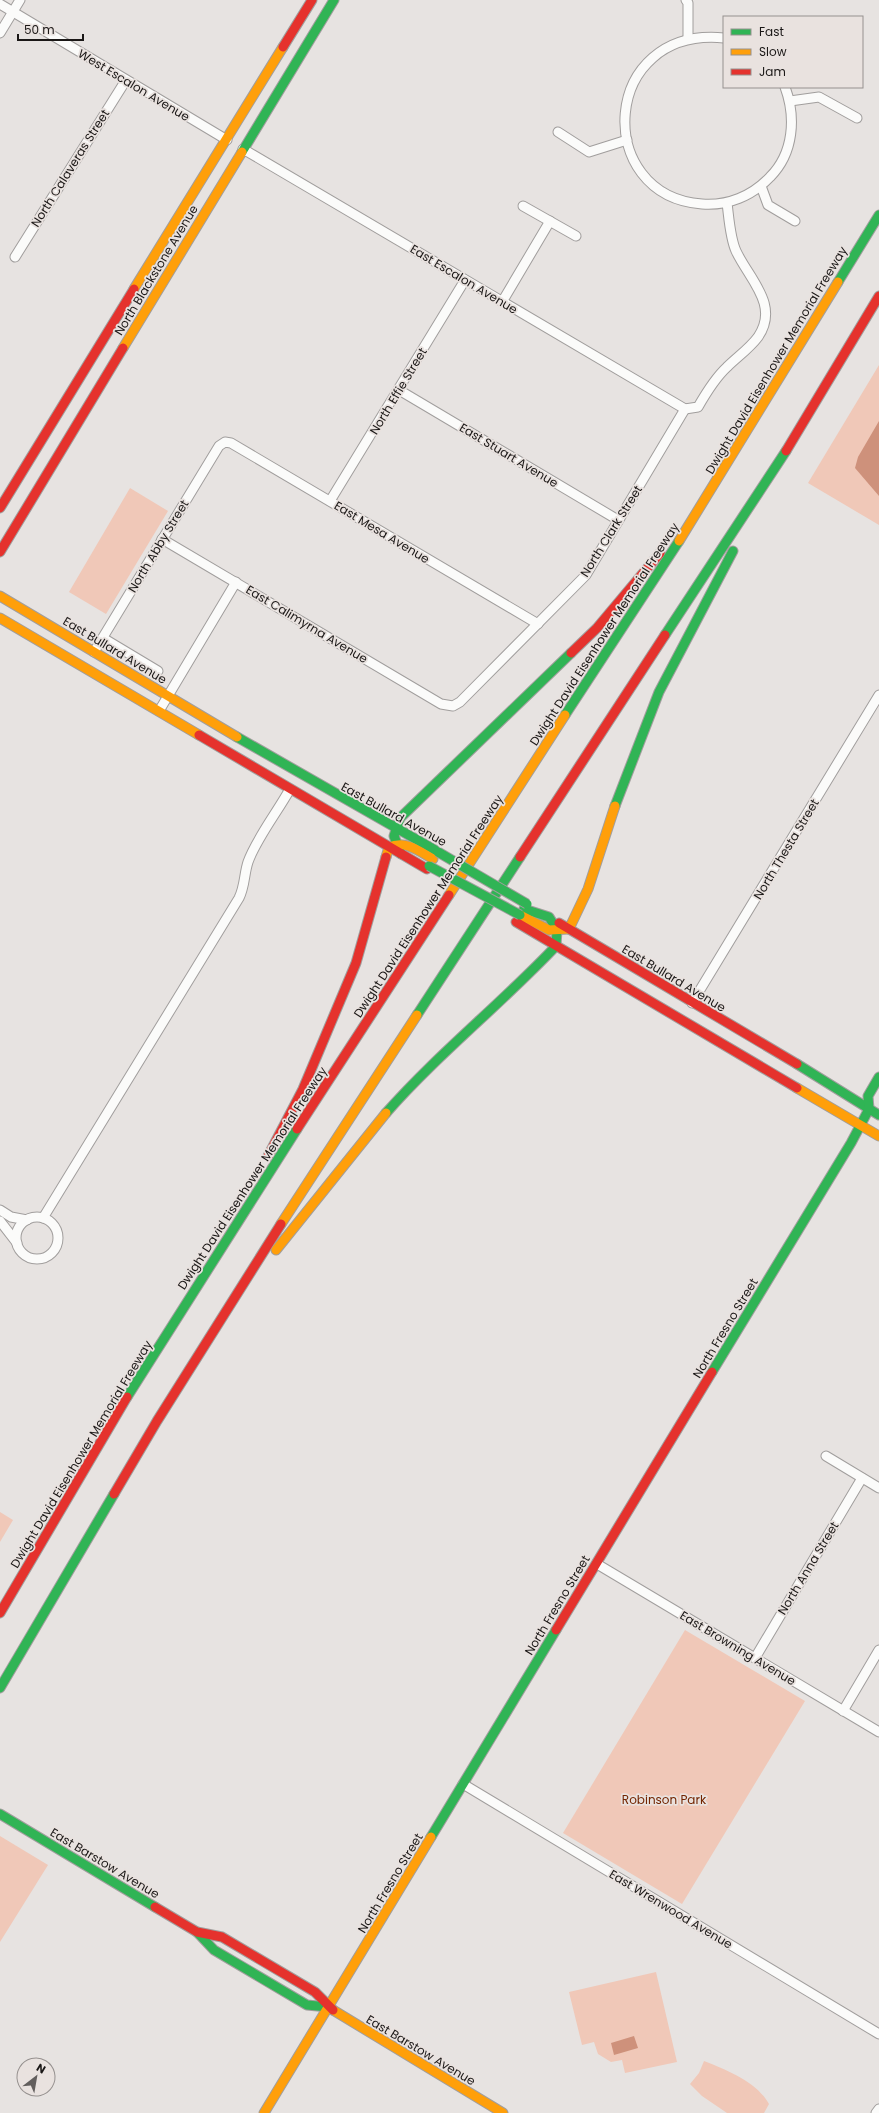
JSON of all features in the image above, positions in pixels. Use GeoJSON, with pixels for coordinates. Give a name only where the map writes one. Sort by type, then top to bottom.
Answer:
{"type":"FeatureCollection","features":[{"type":"Feature","properties":{"kind":"main road","name":"North Blackstone Avenue"},"geometry":{"type":"LineString","coordinates":[[0,508],[312,0]]}},
{"type":"Feature","properties":{"kind":"main road","name":"North Blackstone Avenue"},"geometry":{"type":"LineString","coordinates":[[0,552],[334,0]]}},
{"type":"Feature","properties":{"kind":"main road"},"geometry":{"type":"LineString","coordinates":[[243,149],[241,144],[241,134],[257,106],[254,95]]}},
{"type":"Feature","properties":{"kind":"main road"},"geometry":{"type":"LineString","coordinates":[[200,220],[206,194],[229,154],[230,145],[227,140]]}},
{"type":"Feature","properties":{"kind":"main road","name":"Dwight David Eisenhower Memorial Freeway"},"geometry":{"type":"LineString","coordinates":[[0,1613],[124,1402],[228,1235],[707,498],[879,215]]}},
{"type":"Feature","properties":{"kind":"main road"},"geometry":{"type":"LineString","coordinates":[[393,845],[406,844],[432,862],[522,913],[540,926],[557,930],[569,929],[577,916],[593,875],[620,792],[650,712],[676,656],[789,447],[879,296]]}},
{"type":"Feature","properties":{"kind":"main road"},"geometry":{"type":"LineString","coordinates":[[0,1688],[157,1421],[240,1289],[421,1009],[789,447]]}},
{"type":"Feature","properties":{"kind":"main road"},"geometry":{"type":"LineString","coordinates":[[228,1235],[300,1095],[336,1014],[356,963],[393,845],[394,827],[400,818],[597,628],[707,498]]}},
{"type":"Feature","properties":{"kind":"main road","name":"East Bullard Avenue"},"geometry":{"type":"LineString","coordinates":[[0,596],[168,696],[394,827],[432,862],[522,913],[556,946],[879,1136]]}},
{"type":"Feature","properties":{"kind":"main road"},"geometry":{"type":"LineString","coordinates":[[0,618],[290,789],[393,845],[401,854],[411,860],[432,862]]}},
{"type":"Feature","properties":{"kind":"main road","name":"East Bullard Avenue"},"geometry":{"type":"LineString","coordinates":[[522,913],[549,917],[851,1096],[879,1115]]}},
{"type":"Feature","properties":{"kind":"main road"},"geometry":{"type":"LineString","coordinates":[[240,1289],[259,1271],[367,1134],[394,1104],[446,1050],[556,946],[557,930],[549,917]]}},
{"type":"Feature","properties":{"kind":"main road","name":"North Fresno Street"},"geometry":{"type":"LineString","coordinates":[[869,1109],[868,1096],[879,1077]]}},
{"type":"Feature","properties":{"kind":"main road","name":"North Fresno Street"},"geometry":{"type":"LineString","coordinates":[[264,2113],[597,1564],[869,1109],[879,1103]]}},
{"type":"Feature","properties":{"kind":"main road","name":"East Barstow Avenue"},"geometry":{"type":"LineString","coordinates":[[0,1814],[197,1932],[214,1950],[307,2005],[328,2007]]}},
{"type":"Feature","properties":{"kind":"main road","name":"East Barstow Avenue"},"geometry":{"type":"LineString","coordinates":[[197,1932],[222,1937],[314,1992],[328,2007],[503,2113]]}},
{"type":"Feature","properties":{"kind":"street"},"geometry":{"type":"LineString","coordinates":[[0,33],[20,0]]}},
{"type":"Feature","properties":{"kind":"street"},"geometry":{"type":"LineString","coordinates":[[686,0],[688,3],[688,39]]}},
{"type":"Feature","properties":{"kind":"street","name":"West Escalon Avenue"},"geometry":{"type":"LineString","coordinates":[[0,4],[227,140]]}},
{"type":"Feature","properties":{"kind":"street"},"geometry":{"type":"LineString","coordinates":[[723,38],[707,37],[688,39],[673,44],[646,64],[636,77],[629,92],[625,108],[624,124],[626,140],[632,156],[640,170],[651,182],[664,192],[678,199],[694,204],[711,205],[727,203],[745,197],[761,186],[775,173],[785,157],[791,139],[792,126],[790,100],[785,88]]}},
{"type":"Feature","properties":{"kind":"street","name":"North Calaveras Street"},"geometry":{"type":"LineString","coordinates":[[15,257],[126,80]]}},
{"type":"Feature","properties":{"kind":"street"},"geometry":{"type":"LineString","coordinates":[[790,100],[819,97],[857,118]]}},
{"type":"Feature","properties":{"kind":"street"},"geometry":{"type":"LineString","coordinates":[[558,132],[589,152],[626,140]]}},
{"type":"Feature","properties":{"kind":"street","name":"East Escalon Avenue"},"geometry":{"type":"LineString","coordinates":[[243,149],[685,409]]}},
{"type":"Feature","properties":{"kind":"street"},"geometry":{"type":"LineString","coordinates":[[761,186],[768,205],[795,221]]}},
{"type":"Feature","properties":{"kind":"street"},"geometry":{"type":"LineString","coordinates":[[685,409],[698,407],[708,390],[726,368],[741,355],[758,336],[765,318],[765,300],[735,250],[727,203]]}},
{"type":"Feature","properties":{"kind":"street"},"geometry":{"type":"LineString","coordinates":[[523,206],[576,236]]}},
{"type":"Feature","properties":{"kind":"street"},"geometry":{"type":"LineString","coordinates":[[502,302],[550,221]]}},
{"type":"Feature","properties":{"kind":"street","name":"North Effie Street"},"geometry":{"type":"LineString","coordinates":[[330,501],[465,280]]}},
{"type":"Feature","properties":{"kind":"street","name":"East Stuart Avenue"},"geometry":{"type":"LineString","coordinates":[[399,390],[618,520]]}},
{"type":"Feature","properties":{"kind":"street","name":"North Clark Street"},"geometry":{"type":"LineString","coordinates":[[453,706],[460,702],[586,575],[685,409]]}},
{"type":"Feature","properties":{"kind":"street","name":"East Mesa Avenue"},"geometry":{"type":"LineString","coordinates":[[224,442],[231,443],[538,624]]}},
{"type":"Feature","properties":{"kind":"street","name":"North Abby Street"},"geometry":{"type":"LineString","coordinates":[[94,652],[219,446],[224,442]]}},
{"type":"Feature","properties":{"kind":"street","name":"East Calimyrna Avenue"},"geometry":{"type":"LineString","coordinates":[[162,539],[441,704],[453,706]]}},
{"type":"Feature","properties":{"kind":"street"},"geometry":{"type":"LineString","coordinates":[[158,711],[236,582]]}},
{"type":"Feature","properties":{"kind":"street"},"geometry":{"type":"LineString","coordinates":[[103,638],[158,671]]}},
{"type":"Feature","properties":{"kind":"street","name":"North Thesta Street"},"geometry":{"type":"LineString","coordinates":[[692,1003],[879,695]]}},
{"type":"Feature","properties":{"kind":"street"},"geometry":{"type":"LineString","coordinates":[[44,1218],[239,898],[245,882],[246,868],[252,853],[290,789]]}},
{"type":"Feature","properties":{"kind":"street"},"geometry":{"type":"LineString","coordinates":[[0,1210],[11,1217],[27,1220]]}},
{"type":"Feature","properties":{"kind":"street"},"geometry":{"type":"LineString","coordinates":[[0,1221],[23,1253],[35,1259],[47,1256],[53,1252],[56,1247],[58,1234],[52,1223],[44,1218],[34,1217],[27,1220],[18,1229],[17,1243]]}},
{"type":"Feature","properties":{"kind":"street"},"geometry":{"type":"LineString","coordinates":[[826,1456],[879,1488]]}},
{"type":"Feature","properties":{"kind":"street","name":"North Anna Street"},"geometry":{"type":"LineString","coordinates":[[755,1658],[862,1478]]}},
{"type":"Feature","properties":{"kind":"street","name":"East Browning Avenue"},"geometry":{"type":"LineString","coordinates":[[597,1564],[879,1732]]}},
{"type":"Feature","properties":{"kind":"street"},"geometry":{"type":"LineString","coordinates":[[843,1711],[879,1650]]}},
{"type":"Feature","properties":{"kind":"street","name":"East Wrenwood Avenue"},"geometry":{"type":"LineString","coordinates":[[464,1784],[879,2034]]}},
{"type":"Feature","properties":{"kind":"street"},"geometry":{"type":"LineString","coordinates":[[876,2113],[879,2109]]}},
{"type":"Feature","properties":{"kind":"green space"},"geometry":{"type":"Polygon","coordinates":[[[879,365],[879,525],[808,483],[879,365]]]}},
{"type":"Feature","properties":{"kind":"green space"},"geometry":{"type":"Polygon","coordinates":[[[130,488],[168,511],[106,614],[69,592],[130,488]]]}},
{"type":"Feature","properties":{"kind":"green space"},"geometry":{"type":"Polygon","coordinates":[[[0,1512],[13,1520],[0,1542],[0,1512]]]}},
{"type":"Feature","properties":{"kind":"green space","name":"Robinson Park"},"geometry":{"type":"Polygon","coordinates":[[[685,1630],[805,1701],[682,1904],[563,1833],[685,1630]]]}},
{"type":"Feature","properties":{"kind":"green space"},"geometry":{"type":"Polygon","coordinates":[[[0,1836],[48,1865],[0,1942],[0,1836]]]}},
{"type":"Feature","properties":{"kind":"green space"},"geometry":{"type":"Polygon","coordinates":[[[656,1972],[677,2062],[625,2073],[622,2060],[611,2062],[598,2054],[594,2042],[582,2045],[569,1992],[656,1972]]]}},
{"type":"Feature","properties":{"kind":"green space"},"geometry":{"type":"Polygon","coordinates":[[[704,2061],[732,2073],[757,2089],[769,2104],[764,2113],[727,2113],[702,2096],[690,2084],[699,2073],[704,2061]]]}},
{"type":"Feature","properties":{"kind":"shaded area"},"geometry":{"type":"Polygon","coordinates":[[[879,421],[879,496],[855,468],[858,457],[879,421]]]}},
{"type":"Feature","properties":{"kind":"shaded area"},"geometry":{"type":"Polygon","coordinates":[[[634,2036],[638,2048],[614,2055],[611,2043],[634,2036]]]}},
{"type":"Feature","properties":{"kind":"traffic: fast"},"geometry":{"type":"LineString","coordinates":[[242,152],[334,0]]}},
{"type":"Feature","properties":{"kind":"traffic: fast"},"geometry":{"type":"LineString","coordinates":[[838,282],[879,215]]}},
{"type":"Feature","properties":{"kind":"traffic: fast"},"geometry":{"type":"LineString","coordinates":[[665,635],[786,451]]}},
{"type":"Feature","properties":{"kind":"traffic: fast"},"geometry":{"type":"LineString","coordinates":[[565,715],[679,541]]}},
{"type":"Feature","properties":{"kind":"traffic: fast"},"geometry":{"type":"LineString","coordinates":[[615,806],[659,692],[733,551]]}},
{"type":"Feature","properties":{"kind":"traffic: fast"},"geometry":{"type":"LineString","coordinates":[[401,854],[394,836],[400,818],[571,653]]}},
{"type":"Feature","properties":{"kind":"traffic: fast"},"geometry":{"type":"LineString","coordinates":[[237,737],[435,850]]}},
{"type":"Feature","properties":{"kind":"traffic: fast"},"geometry":{"type":"LineString","coordinates":[[438,852],[527,904]]}},
{"type":"Feature","properties":{"kind":"traffic: fast"},"geometry":{"type":"LineString","coordinates":[[417,1015],[520,857]]}},
{"type":"Feature","properties":{"kind":"traffic: fast"},"geometry":{"type":"LineString","coordinates":[[429,866],[520,915]]}},
{"type":"Feature","properties":{"kind":"traffic: fast"},"geometry":{"type":"LineString","coordinates":[[386,1113],[427,1070],[556,946],[557,930],[549,917],[524,909]]}},
{"type":"Feature","properties":{"kind":"traffic: fast"},"geometry":{"type":"LineString","coordinates":[[797,1064],[879,1115]]}},
{"type":"Feature","properties":{"kind":"traffic: fast"},"geometry":{"type":"LineString","coordinates":[[712,1372],[851,1143],[869,1109],[868,1096],[879,1077]]}},
{"type":"Feature","properties":{"kind":"traffic: fast"},"geometry":{"type":"LineString","coordinates":[[127,1397],[297,1129]]}},
{"type":"Feature","properties":{"kind":"traffic: fast"},"geometry":{"type":"LineString","coordinates":[[0,1688],[114,1494]]}},
{"type":"Feature","properties":{"kind":"traffic: fast"},"geometry":{"type":"LineString","coordinates":[[431,1837],[556,1630]]}},
{"type":"Feature","properties":{"kind":"traffic: fast"},"geometry":{"type":"LineString","coordinates":[[0,1814],[155,1907]]}},
{"type":"Feature","properties":{"kind":"traffic: fast"},"geometry":{"type":"LineString","coordinates":[[197,1932],[214,1950],[307,2005],[328,2007]]}},
{"type":"Feature","properties":{"kind":"traffic: slow"},"geometry":{"type":"LineString","coordinates":[[134,289],[283,47]]}},
{"type":"Feature","properties":{"kind":"traffic: slow"},"geometry":{"type":"LineString","coordinates":[[123,348],[242,152]]}},
{"type":"Feature","properties":{"kind":"traffic: slow"},"geometry":{"type":"LineString","coordinates":[[679,541],[838,282]]}},
{"type":"Feature","properties":{"kind":"traffic: slow"},"geometry":{"type":"LineString","coordinates":[[0,596],[237,737]]}},
{"type":"Feature","properties":{"kind":"traffic: slow"},"geometry":{"type":"LineString","coordinates":[[0,618],[199,735]]}},
{"type":"Feature","properties":{"kind":"traffic: slow"},"geometry":{"type":"LineString","coordinates":[[449,895],[565,715]]}},
{"type":"Feature","properties":{"kind":"traffic: slow"},"geometry":{"type":"LineString","coordinates":[[520,915],[549,930],[569,929],[588,889],[615,806]]}},
{"type":"Feature","properties":{"kind":"traffic: slow"},"geometry":{"type":"LineString","coordinates":[[386,857],[389,847],[401,845],[412,847],[433,859]]}},
{"type":"Feature","properties":{"kind":"traffic: slow"},"geometry":{"type":"LineString","coordinates":[[281,1224],[417,1015]]}},
{"type":"Feature","properties":{"kind":"traffic: slow"},"geometry":{"type":"LineString","coordinates":[[797,1088],[879,1136]]}},
{"type":"Feature","properties":{"kind":"traffic: slow"},"geometry":{"type":"LineString","coordinates":[[276,1250],[386,1113]]}},
{"type":"Feature","properties":{"kind":"traffic: slow"},"geometry":{"type":"LineString","coordinates":[[264,2113],[431,1837]]}},
{"type":"Feature","properties":{"kind":"traffic: slow"},"geometry":{"type":"LineString","coordinates":[[333,2010],[503,2113]]}},
{"type":"Feature","properties":{"kind":"traffic: jam"},"geometry":{"type":"LineString","coordinates":[[283,47],[312,0]]}},
{"type":"Feature","properties":{"kind":"traffic: jam"},"geometry":{"type":"LineString","coordinates":[[0,508],[134,289]]}},
{"type":"Feature","properties":{"kind":"traffic: jam"},"geometry":{"type":"LineString","coordinates":[[786,451],[879,296]]}},
{"type":"Feature","properties":{"kind":"traffic: jam"},"geometry":{"type":"LineString","coordinates":[[0,552],[123,348]]}},
{"type":"Feature","properties":{"kind":"traffic: jam"},"geometry":{"type":"LineString","coordinates":[[571,653],[597,628],[660,553]]}},
{"type":"Feature","properties":{"kind":"traffic: jam"},"geometry":{"type":"LineString","coordinates":[[520,857],[665,635]]}},
{"type":"Feature","properties":{"kind":"traffic: jam"},"geometry":{"type":"LineString","coordinates":[[199,735],[427,869]]}},
{"type":"Feature","properties":{"kind":"traffic: jam"},"geometry":{"type":"LineString","coordinates":[[268,1156],[303,1089],[356,963],[386,857]]}},
{"type":"Feature","properties":{"kind":"traffic: jam"},"geometry":{"type":"LineString","coordinates":[[297,1129],[449,895]]}},
{"type":"Feature","properties":{"kind":"traffic: jam"},"geometry":{"type":"LineString","coordinates":[[516,922],[797,1088]]}},
{"type":"Feature","properties":{"kind":"traffic: jam"},"geometry":{"type":"LineString","coordinates":[[559,923],[797,1064]]}},
{"type":"Feature","properties":{"kind":"traffic: jam"},"geometry":{"type":"LineString","coordinates":[[114,1494],[157,1421],[281,1224]]}},
{"type":"Feature","properties":{"kind":"traffic: jam"},"geometry":{"type":"LineString","coordinates":[[556,1630],[712,1372]]}},
{"type":"Feature","properties":{"kind":"traffic: jam"},"geometry":{"type":"LineString","coordinates":[[0,1613],[127,1397]]}},
{"type":"Feature","properties":{"kind":"traffic: jam"},"geometry":{"type":"LineString","coordinates":[[155,1907],[197,1932],[222,1937],[315,1992],[333,2010]]}}]}
